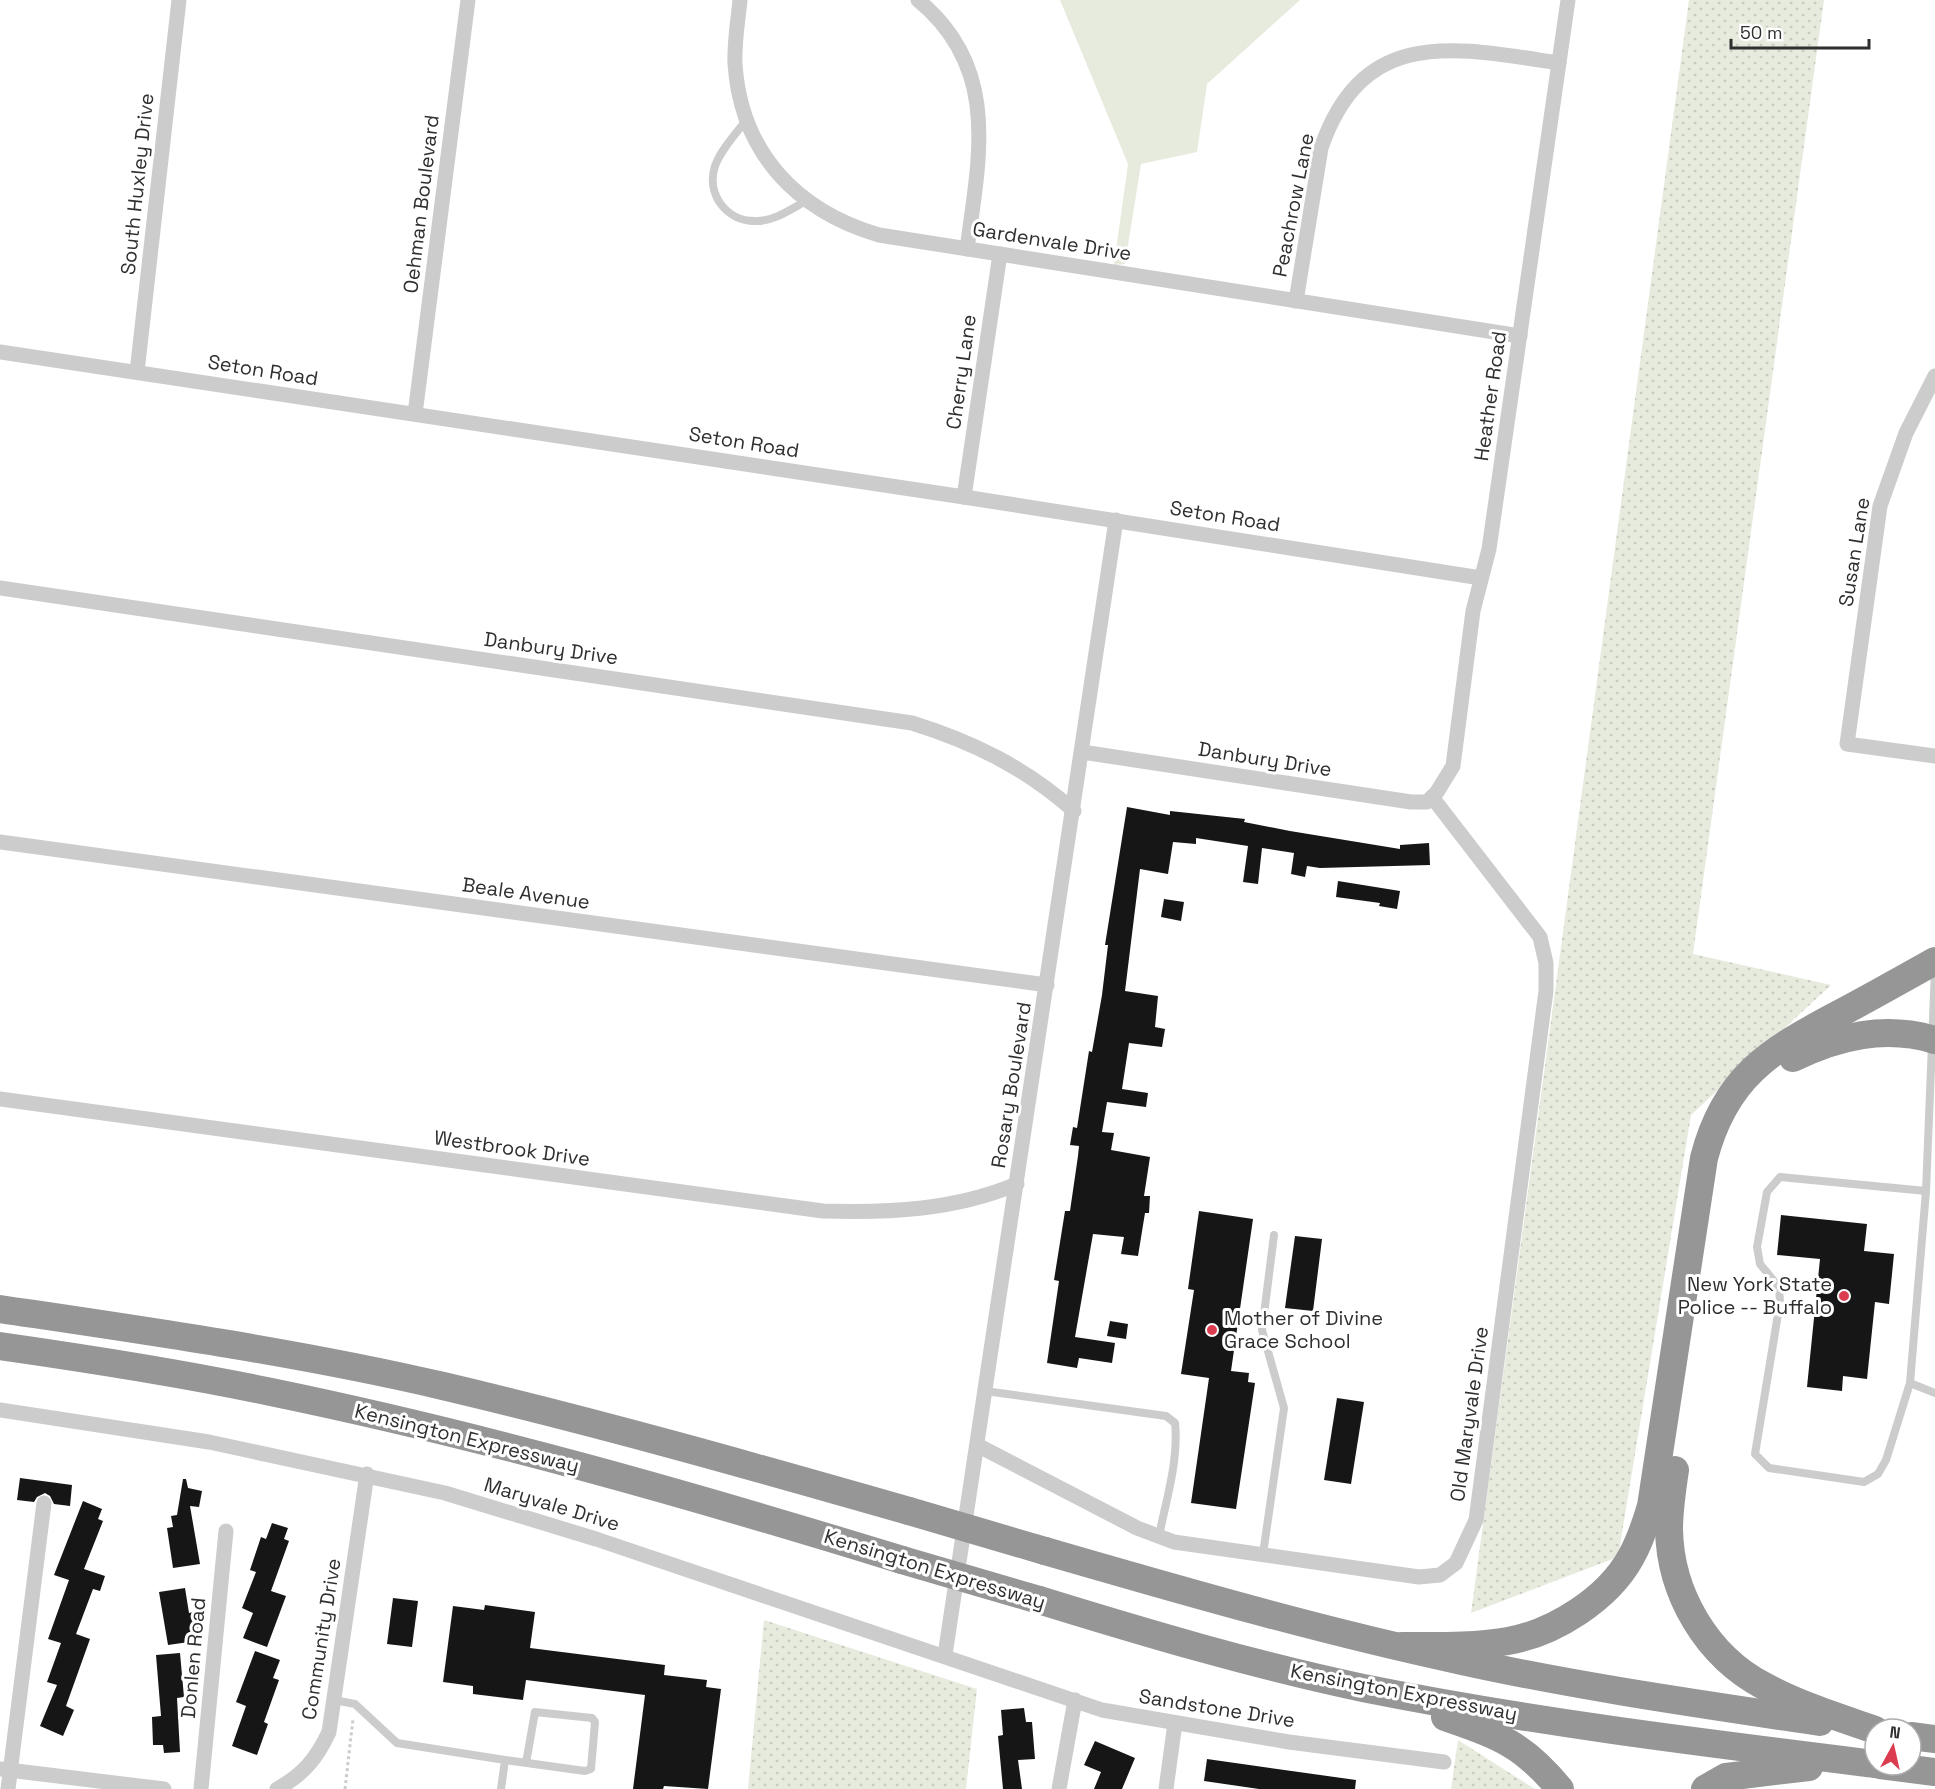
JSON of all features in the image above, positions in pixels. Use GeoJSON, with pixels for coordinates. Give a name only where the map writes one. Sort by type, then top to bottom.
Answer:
{"type":"FeatureCollection","features":[{"type":"Feature","properties":{"kind":"highway"},"geometry":{"type":"LineString","coordinates":[[1402,1646],[1479,1645],[1511,1641],[1540,1632],[1568,1618],[1616,1578],[1630,1558],[1651,1506],[1704,1158],[1710,1135],[1723,1107],[1738,1085],[1759,1062],[1786,1041],[1935,961]]}},
{"type":"Feature","properties":{"kind":"highway"},"geometry":{"type":"LineString","coordinates":[[1863,1726],[1793,1700],[1762,1685],[1711,1644],[1682,1598],[1669,1531],[1671,1498],[1717,1166],[1728,1131],[1739,1110],[1771,1075],[1793,1058],[1822,1044],[1852,1035],[1885,1033],[1934,1039]]}},
{"type":"Feature","properties":{"kind":"highway","name":"Kensington Expressway"},"geometry":{"type":"LineString","coordinates":[[0,1309],[199,1338],[441,1386],[711,1455],[1167,1587],[1461,1661],[1612,1690],[1863,1729]]}},
{"type":"Feature","properties":{"kind":"highway","name":"Kensington Expressway"},"geometry":{"type":"LineString","coordinates":[[0,1346],[178,1374],[441,1430],[648,1484],[1263,1665],[1364,1688],[1544,1718],[1863,1762]]}},
{"type":"Feature","properties":{"kind":"highway"},"geometry":{"type":"LineString","coordinates":[[1364,1688],[1490,1731],[1532,1759],[1560,1789]]}},
{"type":"Feature","properties":{"kind":"highway"},"geometry":{"type":"LineString","coordinates":[[1705,1789],[1726,1777],[1757,1772],[1863,1765]]}},
{"type":"Feature","properties":{"kind":"street","name":"South Huxley Drive"},"geometry":{"type":"LineString","coordinates":[[136,372],[179,0]]}},
{"type":"Feature","properties":{"kind":"street","name":"Oehman Boulevard"},"geometry":{"type":"LineString","coordinates":[[414,414],[468,0]]}},
{"type":"Feature","properties":{"kind":"street","name":"Gardenvale Drive"},"geometry":{"type":"LineString","coordinates":[[740,0],[735,63],[738,88],[746,120],[758,146],[775,172],[806,201],[822,212],[859,230],[1520,336]]}},
{"type":"Feature","properties":{"kind":"street"},"geometry":{"type":"LineString","coordinates":[[918,0],[939,20],[953,40],[968,67],[977,97],[981,146],[967,249]]}},
{"type":"Feature","properties":{"kind":"street","name":"Heather Road"},"geometry":{"type":"LineString","coordinates":[[1435,795],[1453,766],[1473,611],[1489,549],[1568,0]]}},
{"type":"Feature","properties":{"kind":"street","name":"Peachrow Lane"},"geometry":{"type":"LineString","coordinates":[[1296,301],[1321,148],[1329,126],[1342,103],[1360,82],[1399,58],[1443,48],[1559,63]]}},
{"type":"Feature","properties":{"kind":"street","name":"Cherry Lane"},"geometry":{"type":"LineString","coordinates":[[964,497],[1000,254]]}},
{"type":"Feature","properties":{"kind":"street","name":"Seton Road"},"geometry":{"type":"LineString","coordinates":[[0,352],[1116,520],[1481,578]]}},
{"type":"Feature","properties":{"kind":"street","name":"Susan Lane"},"geometry":{"type":"LineString","coordinates":[[1935,376],[1906,433],[1880,506],[1847,744],[1935,756]]}},
{"type":"Feature","properties":{"kind":"street","name":"Rosary Boulevard"},"geometry":{"type":"LineString","coordinates":[[945,1655],[1074,811],[1116,520]]}},
{"type":"Feature","properties":{"kind":"street","name":"Danbury Drive"},"geometry":{"type":"LineString","coordinates":[[0,588],[912,723],[987,751],[1022,770],[1074,811]]}},
{"type":"Feature","properties":{"kind":"street","name":"Danbury Drive"},"geometry":{"type":"LineString","coordinates":[[1082,752],[1412,802],[1427,802],[1435,795]]}},
{"type":"Feature","properties":{"kind":"street","name":"Old Maryvale Drive"},"geometry":{"type":"LineString","coordinates":[[977,1445],[1137,1528],[1174,1542],[1419,1577],[1440,1575],[1456,1563],[1476,1520],[1546,992],[1546,963],[1540,937],[1435,795]]}},
{"type":"Feature","properties":{"kind":"street","name":"Beale Avenue"},"geometry":{"type":"LineString","coordinates":[[0,842],[1047,985]]}},
{"type":"Feature","properties":{"kind":"street","name":"Westbrook Drive"},"geometry":{"type":"LineString","coordinates":[[0,1099],[823,1211],[920,1210],[980,1198],[1017,1184]]}},
{"type":"Feature","properties":{"kind":"street","name":"Maryvale Drive"},"geometry":{"type":"LineString","coordinates":[[0,1410],[169,1435],[367,1474],[445,1493],[596,1539],[1075,1700]]}},
{"type":"Feature","properties":{"kind":"street","name":"Community Drive"},"geometry":{"type":"LineString","coordinates":[[278,1789],[307,1768],[319,1753],[329,1732],[367,1474]]}},
{"type":"Feature","properties":{"kind":"street"},"geometry":{"type":"LineString","coordinates":[[8,1789],[5,1769],[44,1503]]}},
{"type":"Feature","properties":{"kind":"street","name":"Donlen Road"},"geometry":{"type":"LineString","coordinates":[[201,1789],[226,1532]]}},
{"type":"Feature","properties":{"kind":"street"},"geometry":{"type":"LineString","coordinates":[[1059,1789],[1075,1700]]}},
{"type":"Feature","properties":{"kind":"street","name":"Sandstone Drive"},"geometry":{"type":"LineString","coordinates":[[1075,1700],[1102,1710],[1175,1723],[1289,1742],[1444,1762]]}},
{"type":"Feature","properties":{"kind":"street"},"geometry":{"type":"LineString","coordinates":[[1166,1789],[1175,1723]]}},
{"type":"Feature","properties":{"kind":"street"},"geometry":{"type":"LineString","coordinates":[[5,1769],[164,1789]]}},
{"type":"Feature","properties":{"kind":"lane"},"geometry":{"type":"LineString","coordinates":[[746,120],[715,168],[713,183],[716,198],[724,210],[739,218],[754,221],[772,218],[806,201]]}},
{"type":"Feature","properties":{"kind":"lane"},"geometry":{"type":"LineString","coordinates":[[1926,1191],[1780,1177],[1767,1192],[1757,1247],[1760,1264],[1779,1287],[1780,1302],[1755,1454],[1769,1467],[1864,1482],[1878,1474],[1886,1460],[1910,1383],[1926,1191],[1934,1039],[1935,970]]}},
{"type":"Feature","properties":{"kind":"lane"},"geometry":{"type":"LineString","coordinates":[[1263,1554],[1284,1408],[1262,1330],[1274,1235]]}},
{"type":"Feature","properties":{"kind":"lane"},"geometry":{"type":"LineString","coordinates":[[1910,1383],[1935,1393]]}},
{"type":"Feature","properties":{"kind":"lane"},"geometry":{"type":"LineString","coordinates":[[985,1391],[1166,1416],[1175,1423],[1173,1463],[1159,1536]]}},
{"type":"Feature","properties":{"kind":"lane"},"geometry":{"type":"LineString","coordinates":[[334,1700],[356,1704],[397,1743],[505,1761],[585,1771],[591,1769],[595,1722],[592,1718],[535,1712],[526,1763]]}},
{"type":"Feature","properties":{"kind":"lane"},"geometry":{"type":"LineString","coordinates":[[501,1789],[505,1761]]}},
{"type":"Feature","properties":{"kind":"path"},"geometry":{"type":"LineString","coordinates":[[345,1789],[356,1704]]}},
{"type":"Feature","properties":{"kind":"shaded area"},"geometry":{"type":"Polygon","coordinates":[[[1060,0],[1300,0],[1207,84],[1197,152],[1141,164],[1125,264],[1114,265],[1128,164],[1060,0]]]}},
{"type":"Feature","properties":{"kind":"shaded area"},"geometry":{"type":"Polygon","coordinates":[[[1689,0],[1824,0],[1693,954],[1831,985],[1691,1115],[1618,1557],[1471,1613],[1689,0]]]}},
{"type":"Feature","properties":{"kind":"shaded area"},"geometry":{"type":"Polygon","coordinates":[[[764,1620],[977,1689],[966,1789],[748,1789],[764,1620]]]}},
{"type":"Feature","properties":{"kind":"shaded area"},"geometry":{"type":"Polygon","coordinates":[[[1458,1740],[1535,1789],[1451,1789],[1458,1740]]]}},
{"type":"Feature","properties":{"kind":"building"},"geometry":{"type":"Polygon","coordinates":[[[1127,807],[1170,815],[1170,811],[1245,819],[1244,822],[1290,831],[1400,849],[1400,845],[1429,843],[1430,865],[1320,868],[1307,866],[1305,877],[1291,874],[1294,853],[1262,848],[1258,884],[1243,882],[1248,846],[1196,838],[1196,844],[1173,842],[1168,874],[1140,869],[1125,991],[1158,996],[1155,1027],[1165,1029],[1162,1047],[1129,1043],[1122,1089],[1148,1093],[1146,1107],[1107,1102],[1102,1132],[1114,1133],[1111,1150],[1150,1157],[1144,1196],[1150,1196],[1149,1213],[1145,1213],[1138,1256],[1121,1254],[1124,1237],[1093,1234],[1075,1337],[1115,1343],[1112,1363],[1079,1358],[1077,1368],[1047,1363],[1059,1281],[1054,1280],[1065,1211],[1070,1211],[1079,1146],[1070,1145],[1073,1127],[1077,1128],[1089,1051],[1092,1052],[1102,995],[1108,945],[1105,945],[1127,807]]]}},
{"type":"Feature","properties":{"kind":"building"},"geometry":{"type":"Polygon","coordinates":[[[1338,881],[1400,891],[1397,909],[1379,906],[1380,903],[1336,897],[1338,881]]]}},
{"type":"Feature","properties":{"kind":"building"},"geometry":{"type":"Polygon","coordinates":[[[1164,899],[1184,902],[1181,921],[1161,917],[1164,899]]]}},
{"type":"Feature","properties":{"kind":"building","name":"Mother of Divine Grace School"},"geometry":{"type":"Polygon","coordinates":[[[1199,1211],[1253,1219],[1231,1371],[1249,1373],[1248,1382],[1255,1383],[1236,1509],[1191,1503],[1209,1378],[1181,1374],[1194,1290],[1188,1289],[1199,1211]]]}},
{"type":"Feature","properties":{"kind":"building"},"geometry":{"type":"Polygon","coordinates":[[[1781,1215],[1867,1224],[1864,1251],[1894,1254],[1889,1304],[1875,1302],[1867,1379],[1843,1376],[1842,1391],[1807,1387],[1820,1259],[1777,1255],[1781,1215]]]}},
{"type":"Feature","properties":{"kind":"building"},"geometry":{"type":"Polygon","coordinates":[[[1295,1236],[1322,1239],[1313,1311],[1285,1308],[1295,1236]]]}},
{"type":"Feature","properties":{"kind":"building"},"geometry":{"type":"Polygon","coordinates":[[[1110,1321],[1128,1324],[1126,1339],[1107,1336],[1110,1321]]]}},
{"type":"Feature","properties":{"kind":"building"},"geometry":{"type":"Polygon","coordinates":[[[1337,1398],[1364,1402],[1351,1484],[1324,1480],[1337,1398]]]}},
{"type":"Feature","properties":{"kind":"building"},"geometry":{"type":"Polygon","coordinates":[[[20,1478],[72,1485],[70,1506],[54,1504],[50,1496],[45,1493],[37,1497],[34,1502],[17,1500],[20,1478]]]}},
{"type":"Feature","properties":{"kind":"building"},"geometry":{"type":"Polygon","coordinates":[[[183,1479],[186,1479],[188,1488],[202,1491],[199,1507],[190,1506],[200,1564],[173,1568],[167,1528],[173,1527],[171,1516],[177,1515],[183,1479]]]}},
{"type":"Feature","properties":{"kind":"building"},"geometry":{"type":"Polygon","coordinates":[[[83,1501],[102,1509],[98,1519],[103,1521],[84,1569],[105,1576],[100,1591],[93,1589],[76,1634],[90,1639],[66,1706],[74,1710],[63,1736],[40,1726],[57,1685],[47,1682],[61,1643],[48,1639],[69,1580],[54,1575],[83,1501]]]}},
{"type":"Feature","properties":{"kind":"building"},"geometry":{"type":"Polygon","coordinates":[[[272,1523],[288,1528],[284,1539],[289,1541],[271,1591],[286,1596],[267,1647],[243,1638],[253,1613],[242,1608],[256,1572],[250,1570],[261,1537],[266,1539],[272,1523]]]}},
{"type":"Feature","properties":{"kind":"building"},"geometry":{"type":"Polygon","coordinates":[[[185,1588],[189,1613],[197,1611],[200,1628],[194,1629],[196,1641],[168,1645],[159,1592],[185,1588]]]}},
{"type":"Feature","properties":{"kind":"building"},"geometry":{"type":"Polygon","coordinates":[[[393,1598],[418,1601],[412,1647],[387,1644],[393,1598]]]}},
{"type":"Feature","properties":{"kind":"building"},"geometry":{"type":"Polygon","coordinates":[[[485,1605],[535,1612],[530,1648],[665,1665],[664,1675],[707,1680],[706,1687],[721,1689],[708,1789],[664,1786],[663,1789],[633,1789],[645,1695],[526,1680],[523,1700],[473,1694],[473,1686],[443,1682],[453,1606],[484,1610],[485,1605]]]}},
{"type":"Feature","properties":{"kind":"building"},"geometry":{"type":"Polygon","coordinates":[[[255,1651],[280,1660],[273,1678],[279,1680],[264,1722],[268,1724],[257,1755],[232,1746],[246,1706],[236,1702],[255,1651]]]}},
{"type":"Feature","properties":{"kind":"building"},"geometry":{"type":"Polygon","coordinates":[[[180,1653],[184,1697],[177,1698],[180,1752],[164,1753],[163,1745],[153,1745],[152,1717],[161,1716],[156,1655],[180,1653]]]}},
{"type":"Feature","properties":{"kind":"building"},"geometry":{"type":"Polygon","coordinates":[[[1024,1708],[1026,1722],[1032,1722],[1035,1759],[1018,1760],[1022,1789],[1003,1789],[998,1736],[1003,1735],[1001,1710],[1024,1708]]]}},
{"type":"Feature","properties":{"kind":"building"},"geometry":{"type":"Polygon","coordinates":[[[1095,1741],[1135,1758],[1122,1789],[1094,1789],[1101,1772],[1084,1765],[1095,1741]]]}},
{"type":"Feature","properties":{"kind":"building"},"geometry":{"type":"Polygon","coordinates":[[[1207,1759],[1356,1780],[1355,1789],[1259,1789],[1204,1781],[1207,1759]]]}},
{"type":"Feature","properties":{"kind":"place","name":"New York State Police -- Buffalo"},"geometry":{"type":"Point","coordinates":[1844,1296]}},
{"type":"Feature","properties":{"kind":"place","name":"Mother of Divine Grace School"},"geometry":{"type":"Point","coordinates":[1212,1330]}}]}
